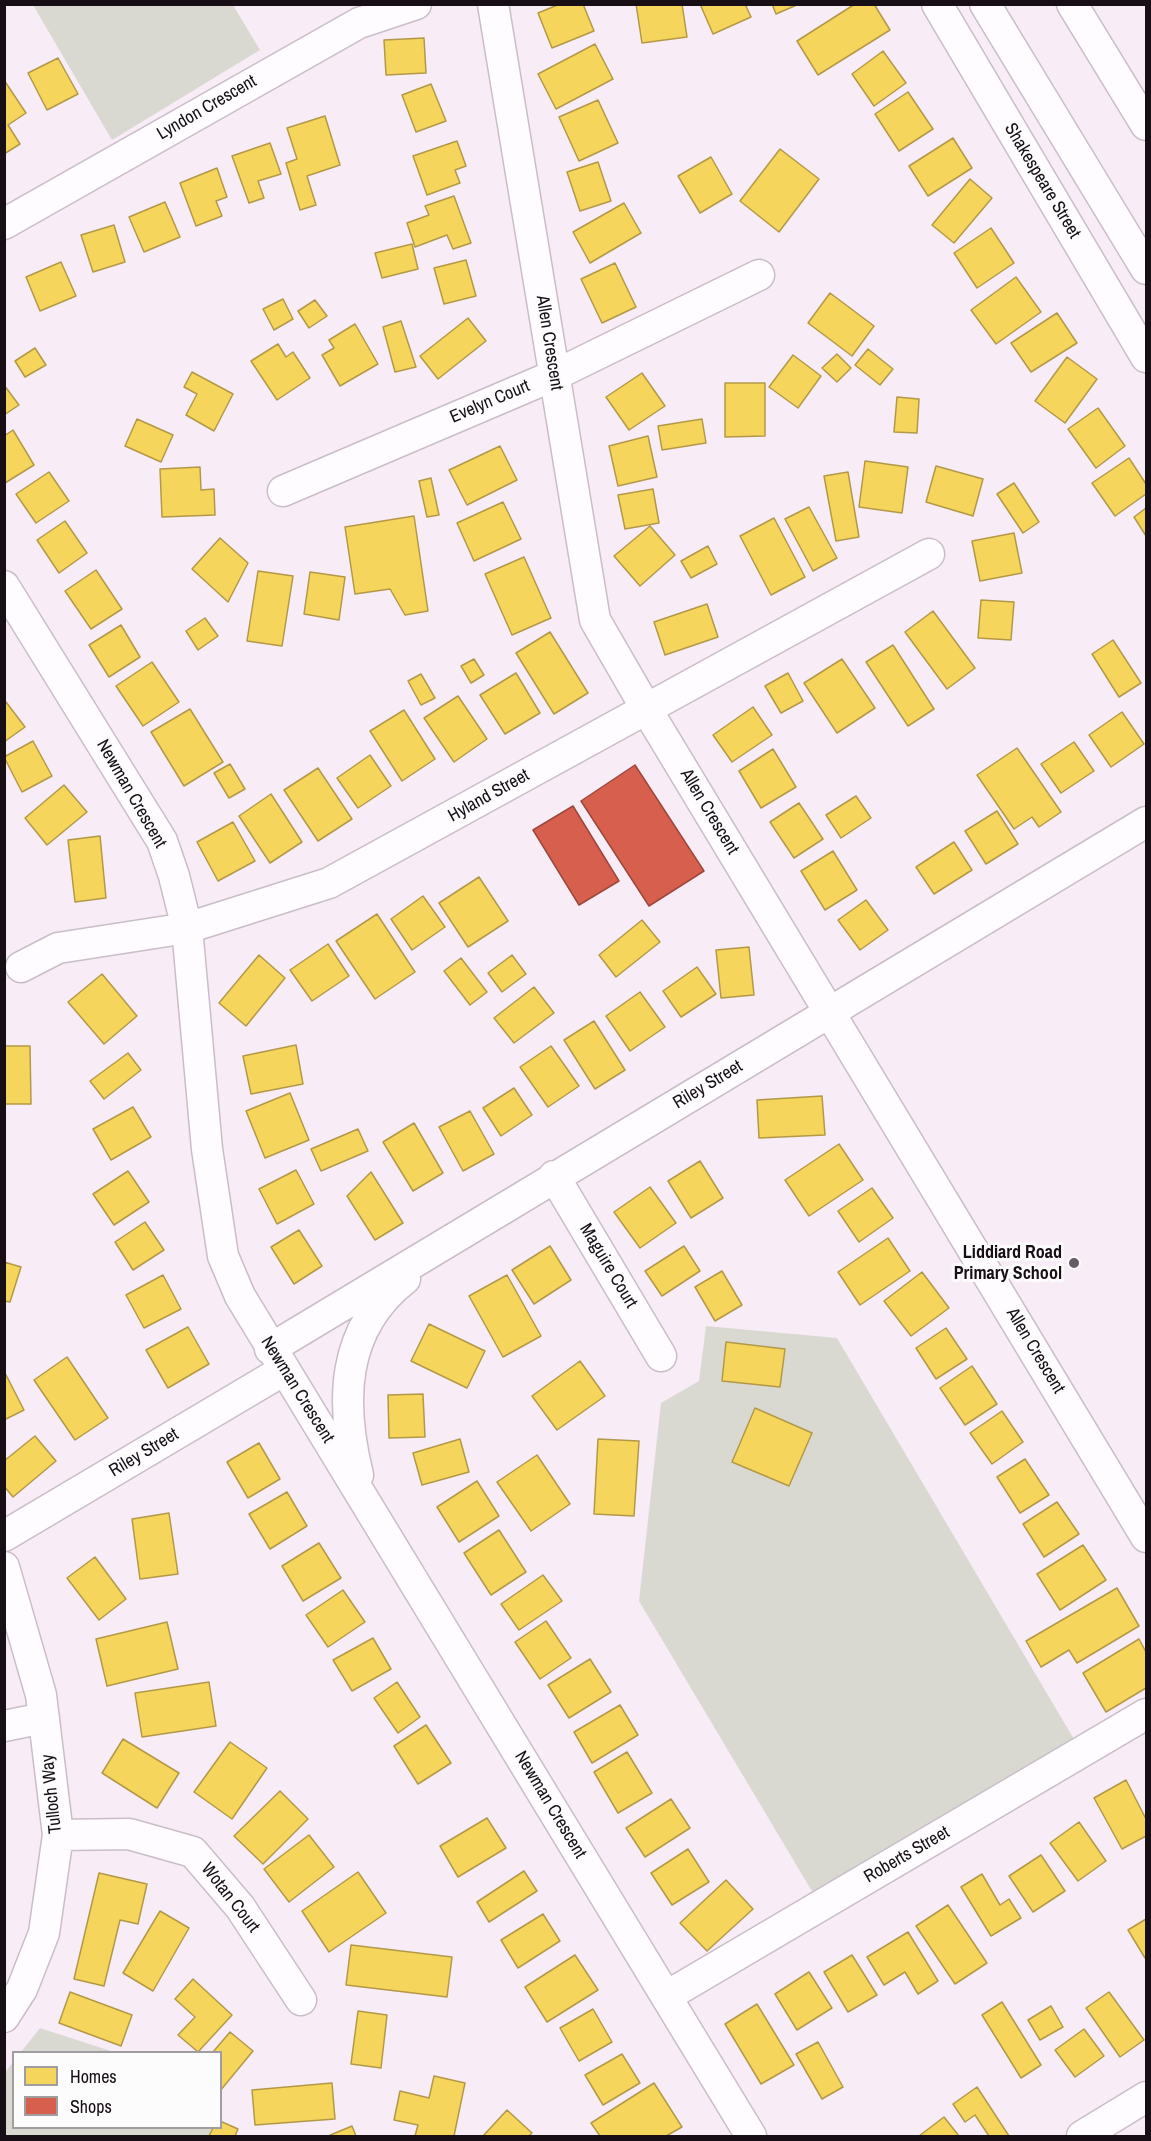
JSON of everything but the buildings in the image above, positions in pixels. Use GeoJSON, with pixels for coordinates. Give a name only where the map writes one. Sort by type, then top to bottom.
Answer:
{"type":"FeatureCollection","features":[{"type":"Feature","properties":{"kind":"street","name":"Lyndon Crescent"},"geometry":{"type":"LineString","coordinates":[[4,224],[358,23],[416,4]]}},
{"type":"Feature","properties":{"kind":"street","name":"Allen Crescent"},"geometry":{"type":"LineString","coordinates":[[493,4],[596,620],[647,710],[1146,1537]]}},
{"type":"Feature","properties":{"kind":"street","name":"Shakespeare Street"},"geometry":{"type":"LineString","coordinates":[[937,4],[1146,357]]}},
{"type":"Feature","properties":{"kind":"street"},"geometry":{"type":"LineString","coordinates":[[985,4],[1146,269]]}},
{"type":"Feature","properties":{"kind":"street"},"geometry":{"type":"LineString","coordinates":[[1072,4],[1142,107]]}},
{"type":"Feature","properties":{"kind":"street","name":"Evelyn Court"},"geometry":{"type":"LineString","coordinates":[[283,491],[555,375],[759,275]]}},
{"type":"Feature","properties":{"kind":"street","name":"Hyland Street"},"geometry":{"type":"LineString","coordinates":[[21,967],[58,948],[187,928],[329,884],[929,554]]}},
{"type":"Feature","properties":{"kind":"street","name":"Newman Crescent"},"geometry":{"type":"LineString","coordinates":[[5,587],[162,841],[174,876],[187,928],[207,1149],[223,1256],[240,1296],[751,2136]]}},
{"type":"Feature","properties":{"kind":"street","name":"Riley Street"},"geometry":{"type":"LineString","coordinates":[[4,1536],[277,1359],[477,1224],[1146,822]]}},
{"type":"Feature","properties":{"kind":"street","name":"Maguire Court"},"geometry":{"type":"LineString","coordinates":[[554,1176],[661,1356]]}},
{"type":"Feature","properties":{"kind":"street"},"geometry":{"type":"LineString","coordinates":[[364,1499],[350,1443],[346,1397],[351,1361],[364,1324],[392,1289],[477,1224]]}},
{"type":"Feature","properties":{"kind":"street","name":"Tulloch Way"},"geometry":{"type":"LineString","coordinates":[[4,1567],[42,1695],[58,1835],[44,1933],[22,1989],[4,2017]]}},
{"type":"Feature","properties":{"kind":"street","name":"Roberts Street"},"geometry":{"type":"LineString","coordinates":[[667,1996],[1146,1714]]}},
{"type":"Feature","properties":{"kind":"street"},"geometry":{"type":"LineString","coordinates":[[4,1726],[44,1718]]}},
{"type":"Feature","properties":{"kind":"street","name":"Wotan Court"},"geometry":{"type":"LineString","coordinates":[[58,1835],[129,1834],[193,1852],[240,1907],[301,2000]]}},
{"type":"Feature","properties":{"kind":"street"},"geometry":{"type":"LineString","coordinates":[[1082,2136],[1146,2097]]}},
{"type":"Feature","properties":{"kind":"shaded area"},"geometry":{"type":"Polygon","coordinates":[[[33,5],[233,5],[260,50],[112,140],[33,5]]]}},
{"type":"Feature","properties":{"kind":"shaded area"},"geometry":{"type":"Polygon","coordinates":[[[706,1326],[837,1338],[1075,1741],[813,1893],[639,1601],[661,1403],[699,1381],[706,1326]]]}},
{"type":"Feature","properties":{"kind":"shaded area"},"geometry":{"type":"Polygon","coordinates":[[[40,2028],[111,2051],[22,2051],[40,2028]]]}},
{"type":"Feature","properties":{"kind":"shaded area"},"geometry":{"type":"Polygon","coordinates":[[[12,2063],[12,2129],[211,2129],[216,2136],[5,2136],[4,2074],[12,2063]]]}},
{"type":"Feature","properties":{"kind":"place","name":"Liddiard Road Primary School"},"geometry":{"type":"Point","coordinates":[1074,1263]}}]}
